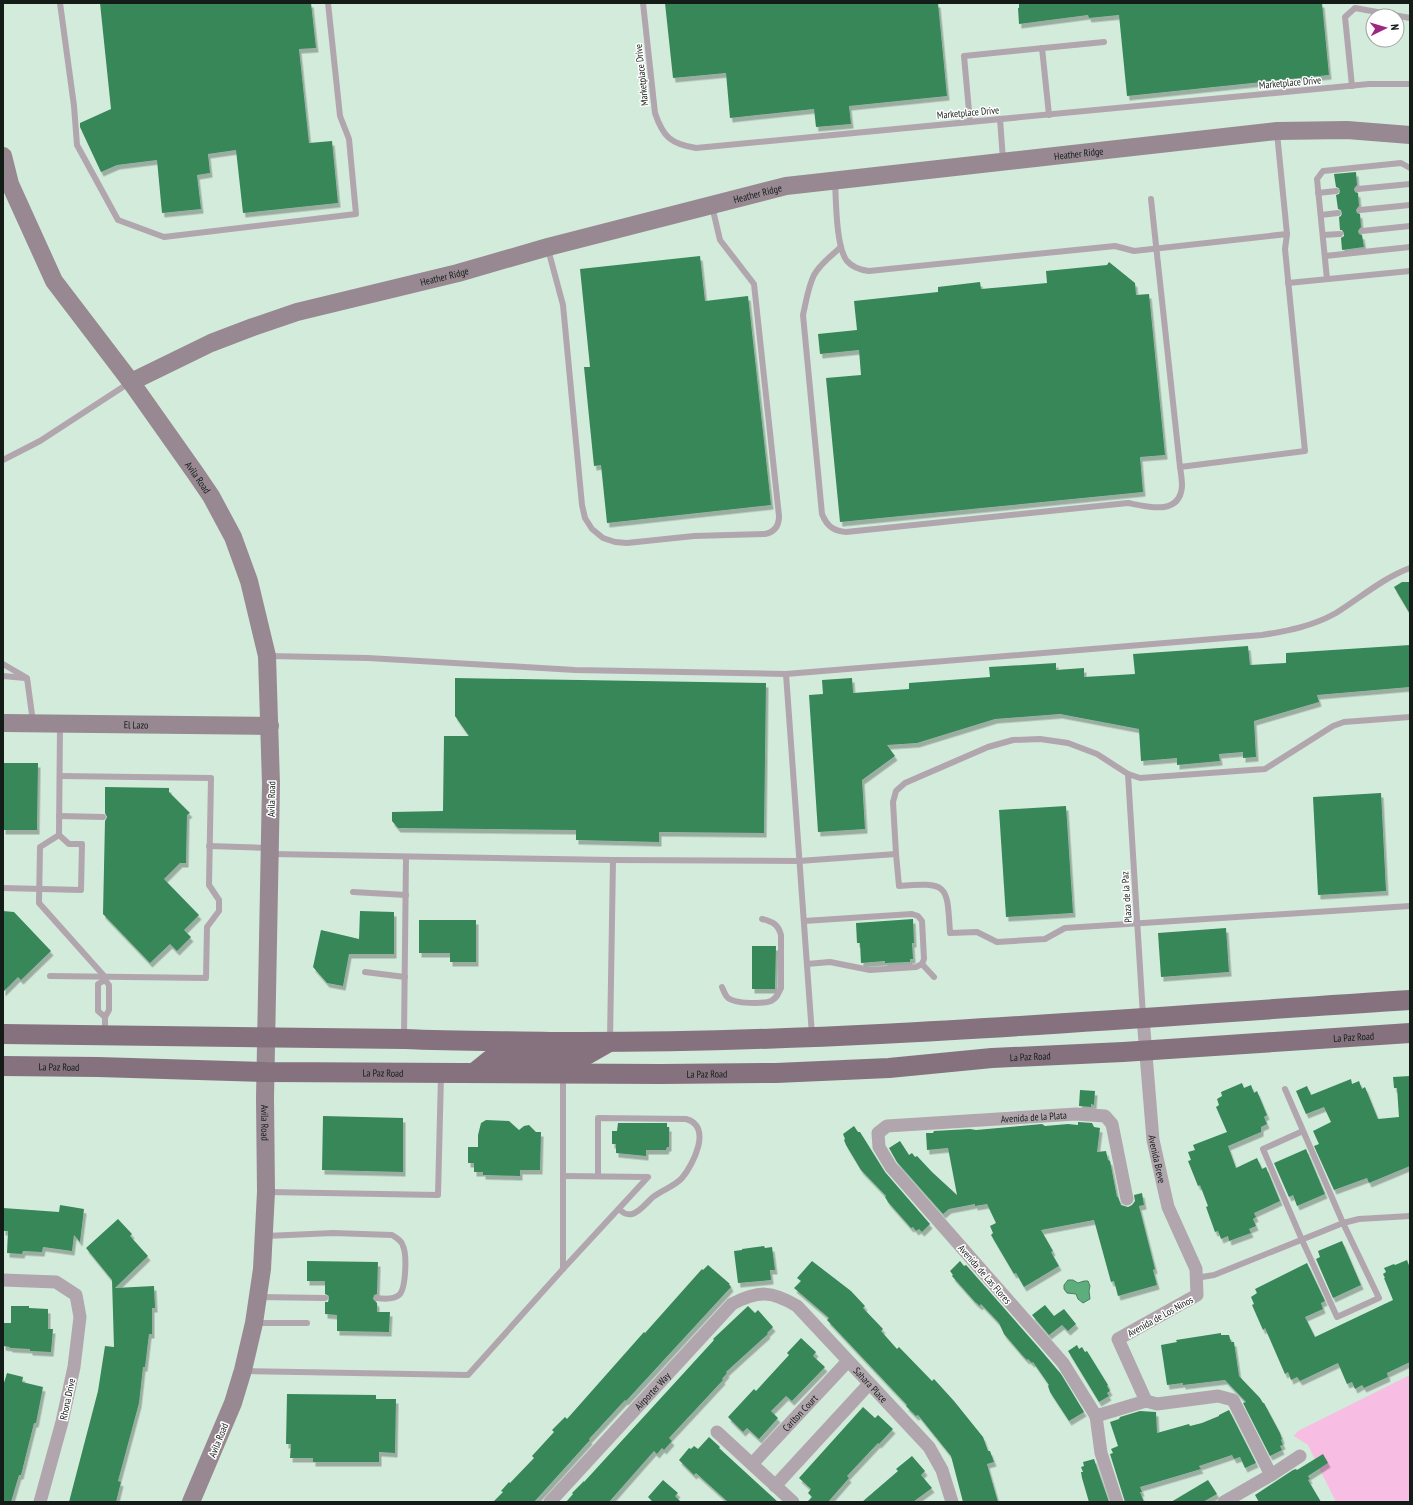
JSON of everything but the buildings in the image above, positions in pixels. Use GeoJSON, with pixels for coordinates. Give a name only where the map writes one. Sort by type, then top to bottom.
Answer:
{"type":"FeatureCollection","features":[{"type":"Feature","properties":{"kind":"main road"},"geometry":{"type":"LineString","coordinates":[[3,1034],[105,1026],[266,1038],[610,1042],[735,1040],[878,1034],[1410,1000]]}},
{"type":"Feature","properties":{"kind":"main road","name":"La Paz Road"},"geometry":{"type":"LineString","coordinates":[[3,1066],[266,1072],[474,1072],[563,1074],[791,1072],[889,1068],[992,1058],[1146,1051],[1410,1033]]}},
{"type":"Feature","properties":{"kind":"main road"},"geometry":{"type":"LineString","coordinates":[[474,1072],[490,1060],[503,1058],[581,1058],[610,1042]]}},
{"type":"Feature","properties":{"kind":"street","name":"Heather Ridge"},"geometry":{"type":"LineString","coordinates":[[130,382],[211,343],[297,312],[458,274],[548,248],[786,186],[1277,131],[1347,130],[1410,135]]}},
{"type":"Feature","properties":{"kind":"street","name":"Avila Road"},"geometry":{"type":"LineString","coordinates":[[3,156],[10,184],[54,281],[130,382],[211,496],[233,537],[249,581],[267,656],[271,784],[266,1038],[266,1192],[264,1236],[258,1297],[243,1370],[233,1403],[191,1502]]}},
{"type":"Feature","properties":{"kind":"street","name":"El Lazo"},"geometry":{"type":"LineString","coordinates":[[3,723],[270,726]]}},
{"type":"Feature","properties":{"kind":"street","name":"Avenida Breve"},"geometry":{"type":"LineString","coordinates":[[1143,1018],[1153,1140],[1168,1207],[1196,1269],[1197,1295]]}},
{"type":"Feature","properties":{"kind":"street","name":"Avenida de la Plata"},"geometry":{"type":"LineString","coordinates":[[878,1133],[887,1126],[1076,1114],[1105,1116],[1112,1124],[1126,1199]]}},
{"type":"Feature","properties":{"kind":"street","name":"Avenida de Las Flores"},"geometry":{"type":"LineString","coordinates":[[878,1133],[880,1147],[891,1167],[1064,1363],[1096,1416]]}},
{"type":"Feature","properties":{"kind":"street","name":"Rhona Drive"},"geometry":{"type":"LineString","coordinates":[[3,1280],[56,1282],[76,1295],[80,1317],[74,1367],[62,1422],[40,1502]]}},
{"type":"Feature","properties":{"kind":"street","name":"Sahara Place"},"geometry":{"type":"LineString","coordinates":[[762,1293],[782,1297],[797,1306],[929,1447],[942,1470],[952,1502]]}},
{"type":"Feature","properties":{"kind":"street","name":"Airporter Way"},"geometry":{"type":"LineString","coordinates":[[550,1502],[732,1304],[746,1297],[762,1293]]}},
{"type":"Feature","properties":{"kind":"street","name":"Avenida de Los Ninos"},"geometry":{"type":"LineString","coordinates":[[1146,1401],[1118,1339],[1197,1295]]}},
{"type":"Feature","properties":{"kind":"street","name":"Carlton Court"},"geometry":{"type":"LineString","coordinates":[[752,1464],[848,1361]]}},
{"type":"Feature","properties":{"kind":"street"},"geometry":{"type":"LineString","coordinates":[[775,1486],[869,1384]]}},
{"type":"Feature","properties":{"kind":"street"},"geometry":{"type":"LineString","coordinates":[[1117,1502],[1101,1453],[1096,1416],[1146,1401],[1157,1404],[1218,1396],[1233,1400],[1271,1475]]}},
{"type":"Feature","properties":{"kind":"street"},"geometry":{"type":"LineString","coordinates":[[717,1432],[793,1502]]}},
{"type":"Feature","properties":{"kind":"street"},"geometry":{"type":"LineString","coordinates":[[1224,1502],[1271,1475],[1300,1456]]}},
{"type":"Feature","properties":{"kind":"lane"},"geometry":{"type":"LineString","coordinates":[[60,3],[78,145],[118,220],[164,237],[356,214],[349,139],[340,116],[328,3]]}},
{"type":"Feature","properties":{"kind":"lane","name":"Marketplace Drive"},"geometry":{"type":"LineString","coordinates":[[643,3],[655,113],[660,128],[670,139],[680,146],[696,148],[1369,84],[1410,84]]}},
{"type":"Feature","properties":{"kind":"lane"},"geometry":{"type":"LineString","coordinates":[[1352,86],[1345,17],[1355,8],[1410,18]]}},
{"type":"Feature","properties":{"kind":"lane"},"geometry":{"type":"LineString","coordinates":[[970,122],[964,56],[1104,42]]}},
{"type":"Feature","properties":{"kind":"lane"},"geometry":{"type":"LineString","coordinates":[[1042,48],[1049,115]]}},
{"type":"Feature","properties":{"kind":"lane"},"geometry":{"type":"LineString","coordinates":[[1000,119],[1003,161]]}},
{"type":"Feature","properties":{"kind":"lane"},"geometry":{"type":"LineString","coordinates":[[1180,467],[1305,451],[1285,249],[1287,234],[1277,131]]}},
{"type":"Feature","properties":{"kind":"lane"},"geometry":{"type":"LineString","coordinates":[[1327,279],[1317,179],[1323,171],[1401,163],[1410,168]]}},
{"type":"Feature","properties":{"kind":"lane"},"geometry":{"type":"LineString","coordinates":[[835,180],[841,247],[847,261],[853,267],[869,271],[1115,246],[1134,251],[1287,234]]}},
{"type":"Feature","properties":{"kind":"lane"},"geometry":{"type":"LineString","coordinates":[[1358,189],[1410,184]]}},
{"type":"Feature","properties":{"kind":"lane"},"geometry":{"type":"LineString","coordinates":[[1318,193],[1336,192]]}},
{"type":"Feature","properties":{"kind":"lane"},"geometry":{"type":"LineString","coordinates":[[841,247],[827,259],[814,274],[803,315],[822,514],[825,523],[831,528],[846,532],[1128,503],[1152,507],[1168,507],[1176,502],[1180,495],[1182,486],[1151,199]]}},
{"type":"Feature","properties":{"kind":"lane"},"geometry":{"type":"LineString","coordinates":[[548,248],[563,305],[582,505],[585,518],[592,529],[603,538],[615,542],[627,543],[694,536],[772,533],[779,523],[779,516],[754,284],[720,240],[712,205]]}},
{"type":"Feature","properties":{"kind":"lane"},"geometry":{"type":"LineString","coordinates":[[1360,210],[1410,205]]}},
{"type":"Feature","properties":{"kind":"lane"},"geometry":{"type":"LineString","coordinates":[[1321,215],[1338,213]]}},
{"type":"Feature","properties":{"kind":"lane"},"geometry":{"type":"LineString","coordinates":[[1362,231],[1410,226]]}},
{"type":"Feature","properties":{"kind":"lane"},"geometry":{"type":"LineString","coordinates":[[1323,235],[1340,234]]}},
{"type":"Feature","properties":{"kind":"lane"},"geometry":{"type":"LineString","coordinates":[[1325,256],[1410,247]]}},
{"type":"Feature","properties":{"kind":"lane"},"geometry":{"type":"LineString","coordinates":[[1288,283],[1410,271]]}},
{"type":"Feature","properties":{"kind":"lane"},"geometry":{"type":"LineString","coordinates":[[3,460],[40,442],[130,382]]}},
{"type":"Feature","properties":{"kind":"lane"},"geometry":{"type":"LineString","coordinates":[[267,656],[368,658],[575,670],[786,674],[1262,635],[1307,626],[1334,613],[1382,583],[1410,568]]}},
{"type":"Feature","properties":{"kind":"lane"},"geometry":{"type":"LineString","coordinates":[[3,664],[27,678]]}},
{"type":"Feature","properties":{"kind":"lane"},"geometry":{"type":"LineString","coordinates":[[786,674],[812,1037]]}},
{"type":"Feature","properties":{"kind":"lane"},"geometry":{"type":"LineString","coordinates":[[3,676],[27,678]]}},
{"type":"Feature","properties":{"kind":"lane"},"geometry":{"type":"LineString","coordinates":[[27,678],[33,723]]}},
{"type":"Feature","properties":{"kind":"lane"},"geometry":{"type":"LineString","coordinates":[[1410,717],[1344,722],[1333,726],[1264,769],[1140,778],[1128,774],[1097,754],[1068,742],[1040,739],[1012,740],[988,747],[905,783],[896,791],[893,802],[899,886],[926,884],[937,886],[945,892],[948,902],[950,933],[977,932],[998,942],[1045,939],[1065,928],[1137,922],[1410,906]]}},
{"type":"Feature","properties":{"kind":"lane"},"geometry":{"type":"LineString","coordinates":[[3,888],[81,890],[82,844],[69,844],[59,835],[60,724]]}},
{"type":"Feature","properties":{"kind":"lane","name":"Plaza de la Paz"},"geometry":{"type":"LineString","coordinates":[[1128,774],[1143,1018]]}},
{"type":"Feature","properties":{"kind":"lane"},"geometry":{"type":"LineString","coordinates":[[50,976],[105,979],[206,978],[207,927],[219,911],[219,900],[209,885],[210,778],[60,776]]}},
{"type":"Feature","properties":{"kind":"lane"},"geometry":{"type":"LineString","coordinates":[[59,816],[103,817]]}},
{"type":"Feature","properties":{"kind":"lane"},"geometry":{"type":"LineString","coordinates":[[59,835],[40,847],[40,903],[109,985],[109,1010],[105,1026]]}},
{"type":"Feature","properties":{"kind":"lane"},"geometry":{"type":"LineString","coordinates":[[209,846],[270,851],[406,857],[613,860],[799,861],[896,854]]}},
{"type":"Feature","properties":{"kind":"lane"},"geometry":{"type":"LineString","coordinates":[[404,1039],[406,857]]}},
{"type":"Feature","properties":{"kind":"lane"},"geometry":{"type":"LineString","coordinates":[[610,1042],[613,860]]}},
{"type":"Feature","properties":{"kind":"lane"},"geometry":{"type":"LineString","coordinates":[[353,892],[406,895]]}},
{"type":"Feature","properties":{"kind":"lane"},"geometry":{"type":"LineString","coordinates":[[804,921],[912,914],[918,916],[922,921],[924,959],[922,964],[916,967],[870,970],[830,962],[807,964]]}},
{"type":"Feature","properties":{"kind":"lane"},"geometry":{"type":"LineString","coordinates":[[722,987],[725,995],[735,1002],[765,1003],[778,996],[781,988],[781,935],[779,927],[774,922],[762,919]]}},
{"type":"Feature","properties":{"kind":"lane"},"geometry":{"type":"LineString","coordinates":[[922,964],[934,977]]}},
{"type":"Feature","properties":{"kind":"lane"},"geometry":{"type":"LineString","coordinates":[[365,972],[405,977]]}},
{"type":"Feature","properties":{"kind":"lane"},"geometry":{"type":"LineString","coordinates":[[105,979],[98,984],[98,1011],[105,1026]]}},
{"type":"Feature","properties":{"kind":"lane"},"geometry":{"type":"LineString","coordinates":[[266,1192],[438,1195],[441,1073]]}},
{"type":"Feature","properties":{"kind":"lane"},"geometry":{"type":"LineString","coordinates":[[563,1074],[563,1269]]}},
{"type":"Feature","properties":{"kind":"lane"},"geometry":{"type":"LineString","coordinates":[[1285,1089],[1343,1223],[1379,1298],[1338,1316],[1302,1240],[1263,1149],[1303,1131]]}},
{"type":"Feature","properties":{"kind":"lane"},"geometry":{"type":"LineString","coordinates":[[598,1176],[598,1118],[686,1119],[692,1121],[697,1127],[699,1134],[697,1152],[693,1162],[681,1179],[655,1196],[634,1214],[628,1215],[618,1209]]}},
{"type":"Feature","properties":{"kind":"lane"},"geometry":{"type":"LineString","coordinates":[[243,1370],[468,1375],[648,1177],[563,1176]]}},
{"type":"Feature","properties":{"kind":"lane"},"geometry":{"type":"LineString","coordinates":[[1196,1278],[1214,1275],[1343,1223],[1360,1219],[1410,1216]]}},
{"type":"Feature","properties":{"kind":"lane"},"geometry":{"type":"LineString","coordinates":[[264,1236],[332,1233],[392,1235],[399,1239],[403,1246],[405,1255],[404,1283],[402,1291],[398,1296],[391,1299],[377,1298]]}},
{"type":"Feature","properties":{"kind":"lane"},"geometry":{"type":"LineString","coordinates":[[258,1297],[325,1298]]}},
{"type":"Feature","properties":{"kind":"lane"},"geometry":{"type":"LineString","coordinates":[[254,1322],[307,1323]]}},
{"type":"Feature","properties":{"kind":"shaded area"},"geometry":{"type":"Polygon","coordinates":[[[1068,1280],[1073,1280],[1078,1283],[1088,1281],[1090,1286],[1090,1299],[1083,1303],[1078,1299],[1076,1294],[1067,1293],[1064,1289],[1064,1285],[1068,1280]]]}},
{"type":"Feature","properties":{"kind":"shaded area"},"geometry":{"type":"Polygon","coordinates":[[[1410,1375],[1410,1502],[1336,1502],[1308,1445],[1294,1436],[1298,1431],[1410,1375]]]}}]}
